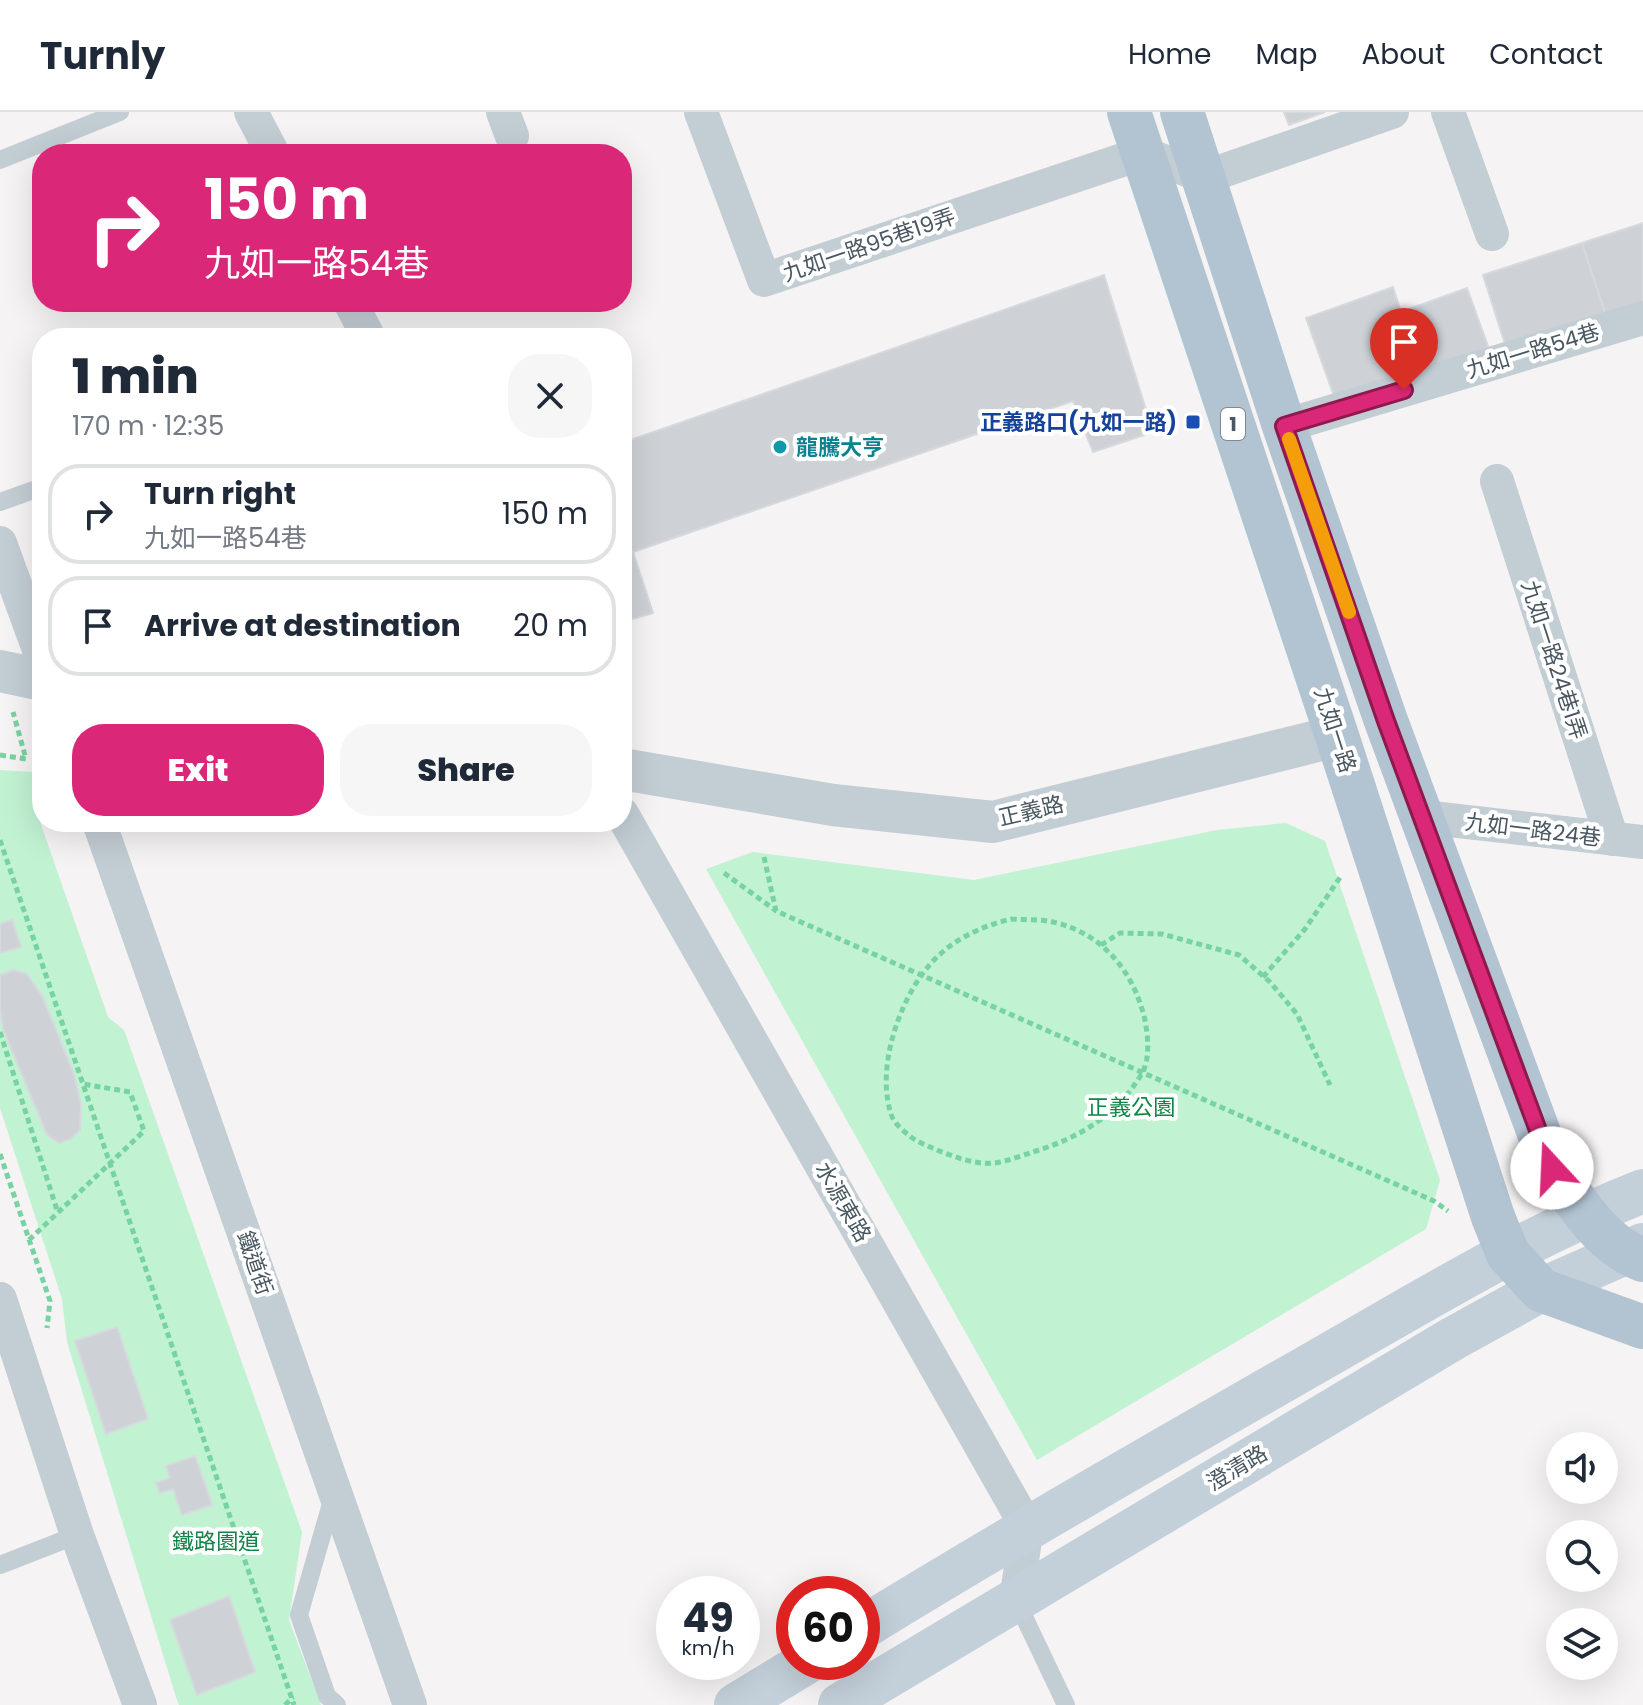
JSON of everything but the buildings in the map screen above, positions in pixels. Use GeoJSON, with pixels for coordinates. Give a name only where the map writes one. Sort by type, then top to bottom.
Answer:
{"type":"FeatureCollection","features":[{"type":"Feature","properties":{"kind":"main road","name":"九如一路"},"geometry":{"type":"LineString","coordinates":[[1129,112],[1488,1202],[1508,1254],[1541,1290],[1643,1327]]}},
{"type":"Feature","properties":{"kind":"main road","name":"1"},"geometry":{"type":"LineString","coordinates":[[1182,112],[1284,426],[1386,721],[1552,1168],[1585,1214],[1636,1253]]}},
{"type":"Feature","properties":{"kind":"main road"},"geometry":{"type":"LineString","coordinates":[[880,1617],[1027,1527],[1508,1254],[1585,1214],[1643,1191]]}},
{"type":"Feature","properties":{"kind":"main road","name":"澄清路"},"geometry":{"type":"LineString","coordinates":[[840,1705],[1454,1338],[1541,1290],[1636,1253]]}},
{"type":"Feature","properties":{"kind":"main road"},"geometry":{"type":"LineString","coordinates":[[736,1705],[777,1680]]}},
{"type":"Feature","properties":{"kind":"street"},"geometry":{"type":"LineString","coordinates":[[251,112],[268,144]]}},
{"type":"Feature","properties":{"kind":"street","name":"九如一路95巷19弄"},"geometry":{"type":"LineString","coordinates":[[701,112],[764,280],[1143,153]]}},
{"type":"Feature","properties":{"kind":"street"},"geometry":{"type":"LineString","coordinates":[[1143,153],[1205,177],[1392,112]]}},
{"type":"Feature","properties":{"kind":"street"},"geometry":{"type":"LineString","coordinates":[[1448,112],[1492,234]]}},
{"type":"Feature","properties":{"kind":"street","name":"九如一路54巷"},"geometry":{"type":"LineString","coordinates":[[1284,426],[1643,318]]}},
{"type":"Feature","properties":{"kind":"street","name":"九如一路24巷1弄"},"geometry":{"type":"LineString","coordinates":[[1497,481],[1627,841]]}},
{"type":"Feature","properties":{"kind":"street"},"geometry":{"type":"LineString","coordinates":[[0,543],[32,631]]}},
{"type":"Feature","properties":{"kind":"street"},"geometry":{"type":"LineString","coordinates":[[0,671],[32,678]]}},
{"type":"Feature","properties":{"kind":"street","name":"正義路"},"geometry":{"type":"LineString","coordinates":[[632,771],[833,805],[993,822],[1386,721]]}},
{"type":"Feature","properties":{"kind":"street","name":"九如一路24巷"},"geometry":{"type":"LineString","coordinates":[[1423,817],[1627,841]]}},
{"type":"Feature","properties":{"kind":"street","name":"鐵道街"},"geometry":{"type":"LineString","coordinates":[[103,832],[410,1705]]}},
{"type":"Feature","properties":{"kind":"street","name":"水源東路"},"geometry":{"type":"LineString","coordinates":[[632,832],[1027,1527]]}},
{"type":"Feature","properties":{"kind":"street"},"geometry":{"type":"LineString","coordinates":[[0,1299],[77,1535],[140,1705]]}},
{"type":"Feature","properties":{"kind":"street"},"geometry":{"type":"LineString","coordinates":[[1016,1600],[1027,1527]]}},
{"type":"Feature","properties":{"kind":"lane"},"geometry":{"type":"LineString","coordinates":[[40,144],[120,112]]}},
{"type":"Feature","properties":{"kind":"lane"},"geometry":{"type":"LineString","coordinates":[[0,160],[32,147]]}},
{"type":"Feature","properties":{"kind":"lane"},"geometry":{"type":"LineString","coordinates":[[0,502],[32,491]]}},
{"type":"Feature","properties":{"kind":"lane"},"geometry":{"type":"LineString","coordinates":[[335,1491],[299,1615],[327,1696],[337,1705]]}},
{"type":"Feature","properties":{"kind":"lane"},"geometry":{"type":"LineString","coordinates":[[0,1565],[77,1535]]}},
{"type":"Feature","properties":{"kind":"lane"},"geometry":{"type":"LineString","coordinates":[[1016,1600],[1066,1705]]}},
{"type":"Feature","properties":{"kind":"path"},"geometry":{"type":"LineString","coordinates":[[0,755],[26,759]]}},
{"type":"Feature","properties":{"kind":"path"},"geometry":{"type":"LineString","coordinates":[[0,840],[294,1705]]}},
{"type":"Feature","properties":{"kind":"path"},"geometry":{"type":"LineString","coordinates":[[764,857],[776,911]]}},
{"type":"Feature","properties":{"kind":"path"},"geometry":{"type":"LineString","coordinates":[[1263,977],[1305,929],[1344,872]]}},
{"type":"Feature","properties":{"kind":"path"},"geometry":{"type":"LineString","coordinates":[[724,873],[776,911],[1434,1201],[1455,1216]]}},
{"type":"Feature","properties":{"kind":"path"},"geometry":{"type":"LineString","coordinates":[[1011,919],[1054,922],[1101,945],[1112,953],[1138,992],[1149,1034],[1143,1072],[1113,1109],[1091,1129],[1063,1142],[994,1163],[961,1160],[936,1149],[912,1138],[891,1117],[887,1093],[888,1063],[896,1030],[922,975],[948,948],[979,927],[1011,919]]}},
{"type":"Feature","properties":{"kind":"path"},"geometry":{"type":"LineString","coordinates":[[1101,945],[1120,933],[1162,934],[1239,955],[1297,1014],[1330,1085]]}},
{"type":"Feature","properties":{"kind":"path"},"geometry":{"type":"LineString","coordinates":[[0,1032],[58,1213]]}},
{"type":"Feature","properties":{"kind":"path"},"geometry":{"type":"LineString","coordinates":[[29,1240],[144,1131],[130,1092],[83,1084]]}},
{"type":"Feature","properties":{"kind":"green space","name":"鐵路園道"},"geometry":{"type":"Polygon","coordinates":[[[0,770],[32,772],[32,832],[44,832],[108,1017],[124,1030],[302,1532],[289,1620],[321,1705],[179,1705],[67,1342],[62,1299],[0,1108],[0,770]]]}},
{"type":"Feature","properties":{"kind":"green space","name":"正義公園"},"geometry":{"type":"Polygon","coordinates":[[[1286,823],[1325,841],[1440,1180],[1426,1229],[1037,1460],[706,869],[753,852],[974,880],[1217,830],[1286,823]]]}},
{"type":"Feature","properties":{"kind":"slow traffic"},"geometry":{"type":"LineString","coordinates":[[1289,439],[1349,612]]}},
{"type":"Feature","properties":{"kind":"place","name":"正義路口(九如一路)"},"geometry":{"type":"Point","coordinates":[1193,422]}},
{"type":"Feature","properties":{"kind":"place","name":"龍騰大亨"},"geometry":{"type":"Point","coordinates":[780,447]}},
{"type":"Feature","properties":{"kind":"route"},"geometry":{"type":"LineString","coordinates":[[1404,390],[1284,426],[1386,721],[1552,1168]]}}]}
